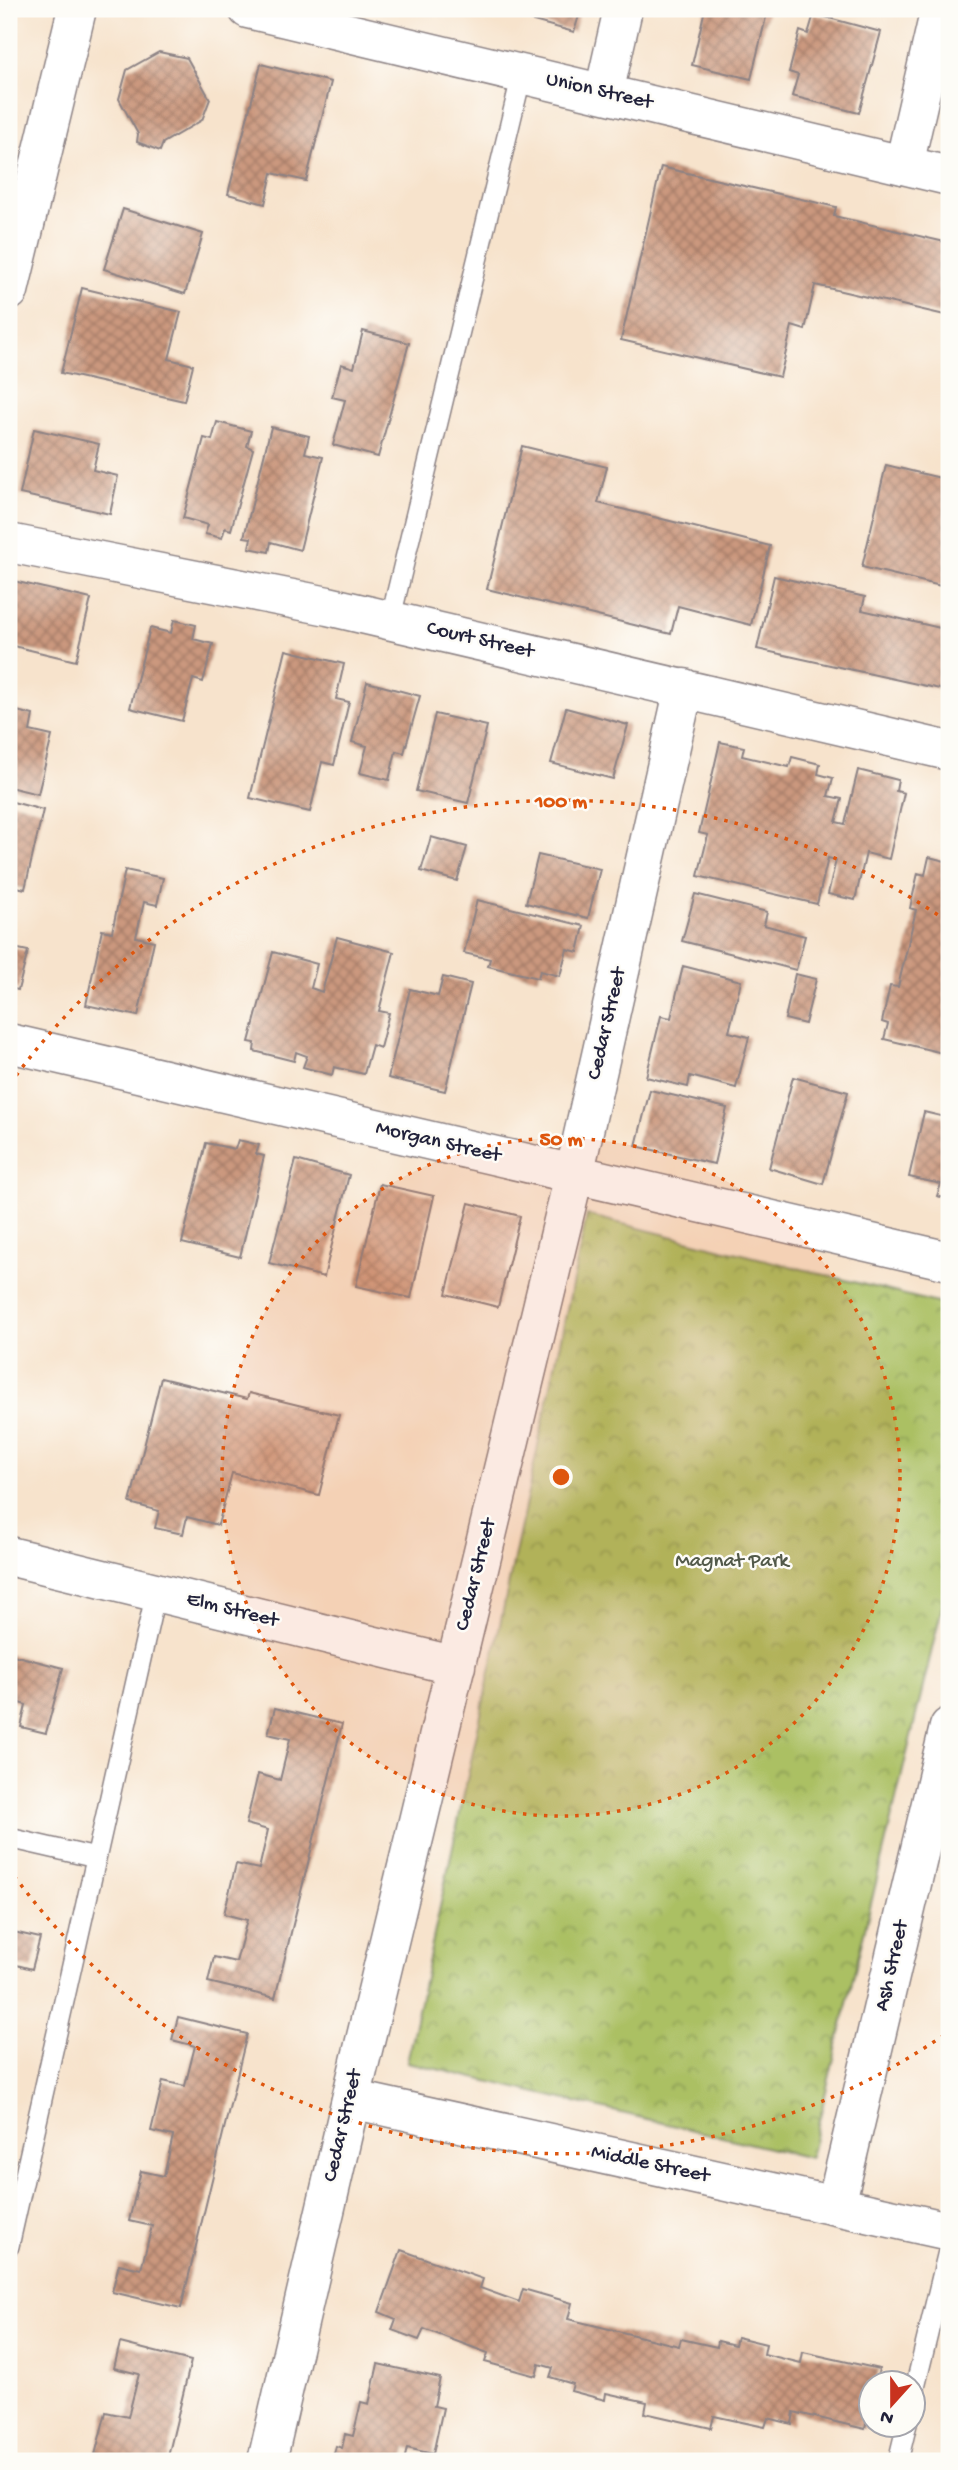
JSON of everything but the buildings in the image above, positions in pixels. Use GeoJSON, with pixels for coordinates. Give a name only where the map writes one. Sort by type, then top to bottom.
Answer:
{"type":"FeatureCollection","features":[{"type":"Feature","properties":{"kind":"street"},"geometry":{"type":"LineString","coordinates":[[9,290],[77,9]]}},
{"type":"Feature","properties":{"kind":"street","name":"Union Street"},"geometry":{"type":"LineString","coordinates":[[248,9],[949,176]]}},
{"type":"Feature","properties":{"kind":"street"},"geometry":{"type":"LineString","coordinates":[[604,93],[624,9]]}},
{"type":"Feature","properties":{"kind":"street"},"geometry":{"type":"LineString","coordinates":[[904,164],[940,9]]}},
{"type":"Feature","properties":{"kind":"street","name":"Court Street"},"geometry":{"type":"LineString","coordinates":[[9,543],[390,621],[949,751]]}},
{"type":"Feature","properties":{"kind":"street","name":"Cedar Street"},"geometry":{"type":"LineString","coordinates":[[267,2461],[351,2099],[574,1175],[684,688]]}},
{"type":"Feature","properties":{"kind":"street","name":"Morgan Street"},"geometry":{"type":"LineString","coordinates":[[9,1043],[949,1261]]}},
{"type":"Feature","properties":{"kind":"street","name":"Elm Street"},"geometry":{"type":"LineString","coordinates":[[9,1556],[456,1666]]}},
{"type":"Feature","properties":{"kind":"street","name":"Ash Street"},"geometry":{"type":"LineString","coordinates":[[836,2206],[949,1727]]}},
{"type":"Feature","properties":{"kind":"street","name":"Middle Street"},"geometry":{"type":"LineString","coordinates":[[351,2099],[949,2231]]}},
{"type":"Feature","properties":{"kind":"lane"},"geometry":{"type":"LineString","coordinates":[[390,621],[522,74]]}},
{"type":"Feature","properties":{"kind":"lane"},"geometry":{"type":"LineString","coordinates":[[9,2246],[156,1592]]}},
{"type":"Feature","properties":{"kind":"lane"},"geometry":{"type":"LineString","coordinates":[[9,1838],[96,1858]]}},
{"type":"Feature","properties":{"kind":"lane"},"geometry":{"type":"LineString","coordinates":[[920,2368],[949,2246]]}},
{"type":"Feature","properties":{"kind":"lane"},"geometry":{"type":"LineString","coordinates":[[898,2461],[904,2438]]}},
{"type":"Feature","properties":{"kind":"green space","name":"Magnat Park"},"geometry":{"type":"Polygon","coordinates":[[[587,1215],[949,1306],[949,1578],[810,2158],[407,2062],[587,1215]]]}}]}
